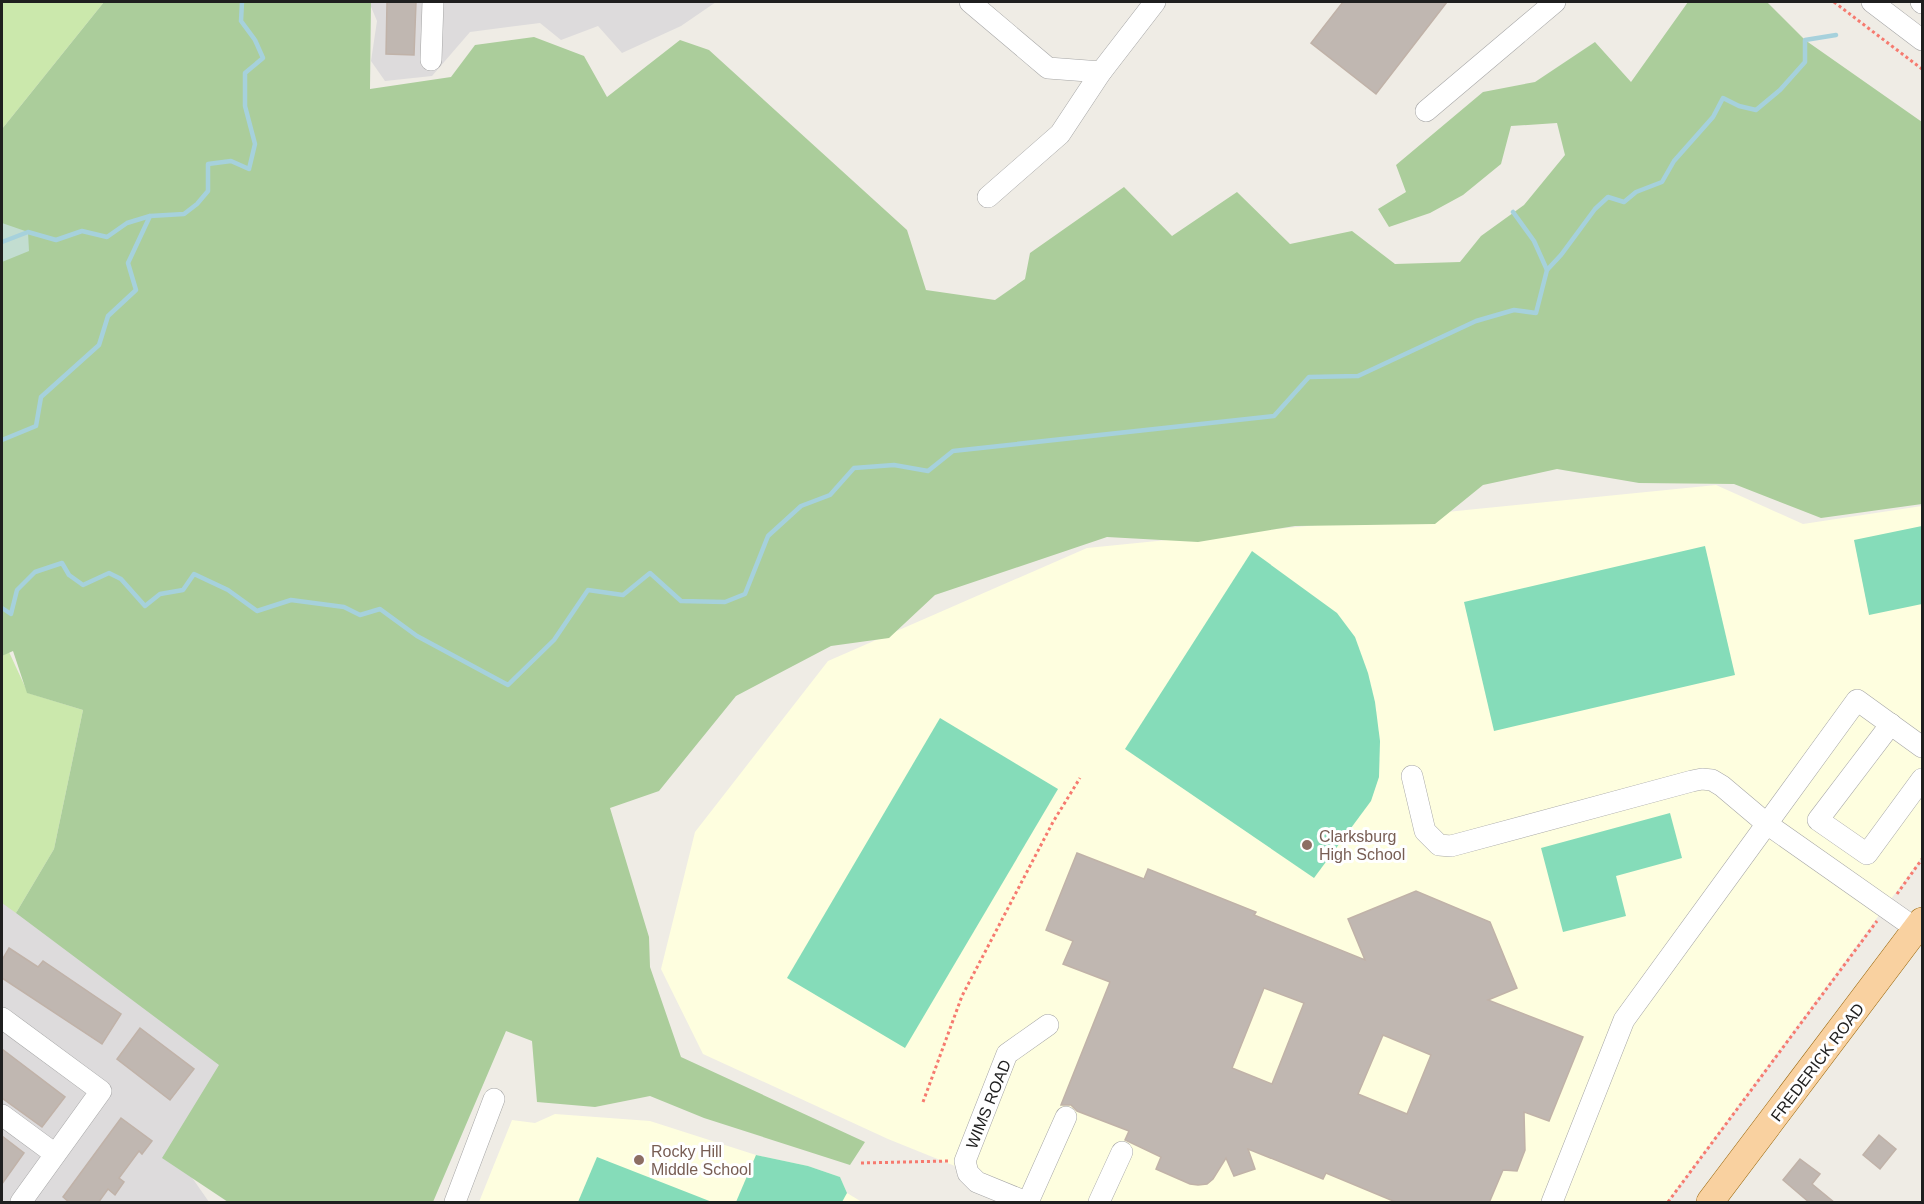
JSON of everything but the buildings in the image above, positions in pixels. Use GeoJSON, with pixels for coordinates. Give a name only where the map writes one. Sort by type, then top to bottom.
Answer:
{"type":"FeatureCollection","features":[{"type":"Feature","properties":{"kind":"main road","name":"FREDERICK ROAD"},"geometry":{"type":"LineString","coordinates":[[1710,1203],[1921,928]]}},
{"type":"Feature","properties":{"kind":"street"},"geometry":{"type":"LineString","coordinates":[[431,60],[433,2]]}},
{"type":"Feature","properties":{"kind":"street"},"geometry":{"type":"LineString","coordinates":[[970,2],[1048,68],[1101,72]]}},
{"type":"Feature","properties":{"kind":"street"},"geometry":{"type":"LineString","coordinates":[[988,197],[1060,134],[1101,72],[1155,2]]}},
{"type":"Feature","properties":{"kind":"street"},"geometry":{"type":"LineString","coordinates":[[1426,111],[1555,2]]}},
{"type":"Feature","properties":{"kind":"street"},"geometry":{"type":"LineString","coordinates":[[1872,2],[1923,40]]}},
{"type":"Feature","properties":{"kind":"street"},"geometry":{"type":"LineString","coordinates":[[1552,1203],[1624,1020],[1857,700],[1923,747]]}},
{"type":"Feature","properties":{"kind":"street"},"geometry":{"type":"LineString","coordinates":[[1892,724],[1818,820],[1868,854],[1923,779]]}},
{"type":"Feature","properties":{"kind":"street"},"geometry":{"type":"LineString","coordinates":[[1412,776],[1425,831],[1439,845],[1451,846],[1702,779],[1712,780],[1767,824],[1887,908],[1921,928]]}},
{"type":"Feature","properties":{"kind":"street"},"geometry":{"type":"LineString","coordinates":[[2,1018],[101,1091],[55,1154],[29,1200]]}},
{"type":"Feature","properties":{"kind":"street","name":"WIMS ROAD"},"geometry":{"type":"LineString","coordinates":[[1027,1203],[976,1182],[968,1173],[965,1161],[1007,1054],[1048,1025]]}},
{"type":"Feature","properties":{"kind":"street"},"geometry":{"type":"LineString","coordinates":[[455,1203],[494,1099]]}},
{"type":"Feature","properties":{"kind":"street"},"geometry":{"type":"LineString","coordinates":[[2,1115],[55,1154]]}},
{"type":"Feature","properties":{"kind":"street"},"geometry":{"type":"LineString","coordinates":[[1027,1203],[1066,1117]]}},
{"type":"Feature","properties":{"kind":"street"},"geometry":{"type":"LineString","coordinates":[[1100,1203],[1122,1152]]}},
{"type":"Feature","properties":{"kind":"path"},"geometry":{"type":"LineString","coordinates":[[1834,2],[1923,69]]}},
{"type":"Feature","properties":{"kind":"path"},"geometry":{"type":"LineString","coordinates":[[923,1102],[962,996],[1053,822],[1080,778]]}},
{"type":"Feature","properties":{"kind":"path"},"geometry":{"type":"LineString","coordinates":[[1668,1203],[1923,859]]}},
{"type":"Feature","properties":{"kind":"path"},"geometry":{"type":"LineString","coordinates":[[861,1163],[965,1161]]}},
{"type":"Feature","properties":{"kind":"shaded area"},"geometry":{"type":"Polygon","coordinates":[[[369,2],[716,2],[681,26],[622,53],[598,26],[561,40],[540,23],[470,32],[432,76],[385,81],[371,61],[377,21],[369,2]]]}},
{"type":"Feature","properties":{"kind":"shaded area"},"geometry":{"type":"Polygon","coordinates":[[[2,223],[28,232],[29,251],[2,262],[2,223]]]}},
{"type":"Feature","properties":{"kind":"shaded area","name":"Clarksburg High School"},"geometry":{"type":"Polygon","coordinates":[[[1716,485],[1803,524],[1922,506],[1922,857],[1667,1202],[1044,1202],[888,1139],[703,1054],[661,969],[695,832],[828,661],[1087,548],[1716,485]]]}},
{"type":"Feature","properties":{"kind":"shaded area"},"geometry":{"type":"Polygon","coordinates":[[[2,902],[60,937],[221,1065],[179,1159],[209,1202],[2,1202],[2,902]]]}},
{"type":"Feature","properties":{"kind":"shaded area","name":"Rocky Hill Middle School"},"geometry":{"type":"Polygon","coordinates":[[[555,1114],[650,1121],[756,1155],[808,1166],[840,1177],[847,1193],[862,1202],[479,1202],[512,1120],[535,1123],[555,1114]]]}},
{"type":"Feature","properties":{"kind":"green space"},"geometry":{"type":"Polygon","coordinates":[[[2,2],[104,2],[2,129],[2,2]]]}},
{"type":"Feature","properties":{"kind":"green space"},"geometry":{"type":"Polygon","coordinates":[[[104,2],[371,2],[370,89],[451,77],[475,45],[534,37],[584,56],[607,97],[680,40],[709,50],[907,230],[926,290],[995,300],[1025,279],[1030,253],[1124,187],[1172,236],[1237,192],[1290,244],[1352,231],[1395,264],[1460,262],[1481,236],[1524,205],[1565,155],[1557,123],[1511,126],[1501,164],[1463,195],[1430,213],[1389,227],[1378,209],[1406,192],[1396,165],[1483,92],[1535,82],[1595,42],[1631,82],[1688,2],[1767,2],[1805,40],[1922,122],[1922,504],[1821,518],[1734,484],[1639,483],[1557,469],[1483,485],[1435,524],[1295,526],[1198,542],[1107,537],[935,595],[889,638],[831,646],[736,696],[659,791],[610,808],[649,937],[650,967],[681,1057],[865,1142],[850,1165],[704,1118],[650,1096],[595,1107],[537,1102],[532,1041],[506,1031],[433,1202],[228,1202],[162,1158],[219,1065],[16,913],[54,849],[83,710],[27,693],[13,651],[2,656],[2,129],[104,2]]]}},
{"type":"Feature","properties":{"kind":"green space"},"geometry":{"type":"Polygon","coordinates":[[[1922,526],[1922,604],[1869,615],[1854,540],[1922,526]]]}},
{"type":"Feature","properties":{"kind":"green space"},"geometry":{"type":"Polygon","coordinates":[[[1705,546],[1735,675],[1494,731],[1464,602],[1705,546]]]}},
{"type":"Feature","properties":{"kind":"green space"},"geometry":{"type":"Polygon","coordinates":[[[1252,551],[1337,613],[1355,637],[1368,673],[1375,702],[1380,741],[1379,777],[1371,801],[1314,878],[1125,749],[1252,551]]]}},
{"type":"Feature","properties":{"kind":"green space"},"geometry":{"type":"Polygon","coordinates":[[[9,652],[28,693],[83,710],[54,849],[16,913],[2,903],[2,656],[9,652]]]}},
{"type":"Feature","properties":{"kind":"green space"},"geometry":{"type":"Polygon","coordinates":[[[940,718],[1058,789],[905,1048],[787,978],[940,718]]]}},
{"type":"Feature","properties":{"kind":"green space"},"geometry":{"type":"Polygon","coordinates":[[[1670,813],[1682,858],[1616,876],[1626,916],[1563,932],[1541,848],[1670,813]]]}},
{"type":"Feature","properties":{"kind":"green space"},"geometry":{"type":"Polygon","coordinates":[[[756,1155],[808,1166],[840,1177],[847,1193],[842,1202],[736,1202],[756,1155]]]}},
{"type":"Feature","properties":{"kind":"green space"},"geometry":{"type":"Polygon","coordinates":[[[597,1157],[712,1202],[578,1202],[597,1157]]]}},
{"type":"Feature","properties":{"kind":"waterway"},"geometry":{"type":"LineString","coordinates":[[2,242],[28,232],[56,240],[82,231],[107,237],[127,223],[150,216],[184,214],[208,191],[208,164],[231,161],[249,169],[255,144],[245,106],[245,73],[263,58],[255,40],[241,21],[242,2]]}},
{"type":"Feature","properties":{"kind":"waterway"},"geometry":{"type":"LineString","coordinates":[[2,608],[11,614],[17,590],[35,572],[62,563],[69,575],[83,585],[109,573],[121,579],[145,606],[160,594],[183,590],[194,574],[228,590],[257,611],[291,600],[344,607],[360,615],[380,609],[417,636],[508,685],[554,640],[588,590],[623,595],[650,573],[681,601],[725,602],[745,594],[768,536],[801,506],[830,495],[854,468],[894,465],[928,471],[953,451],[1274,416],[1309,377],[1358,376],[1476,321],[1514,310],[1536,313],[1547,270],[1595,209],[1608,197],[1624,202],[1636,192],[1662,182],[1674,161],[1713,117],[1723,98],[1739,106],[1756,110],[1780,90],[1805,62],[1805,40],[1836,35]]}},
{"type":"Feature","properties":{"kind":"waterway"},"geometry":{"type":"LineString","coordinates":[[1513,212],[1534,241],[1547,270]]}},
{"type":"Feature","properties":{"kind":"waterway"},"geometry":{"type":"LineString","coordinates":[[2,440],[36,426],[41,397],[99,345],[108,316],[136,290],[128,263],[150,216]]}},
{"type":"Feature","properties":{"kind":"place","name":"Clarksburg High School"},"geometry":{"type":"Point","coordinates":[1307,845]}},
{"type":"Feature","properties":{"kind":"place","name":"Rocky Hill Middle School"},"geometry":{"type":"Point","coordinates":[639,1160]}}]}
